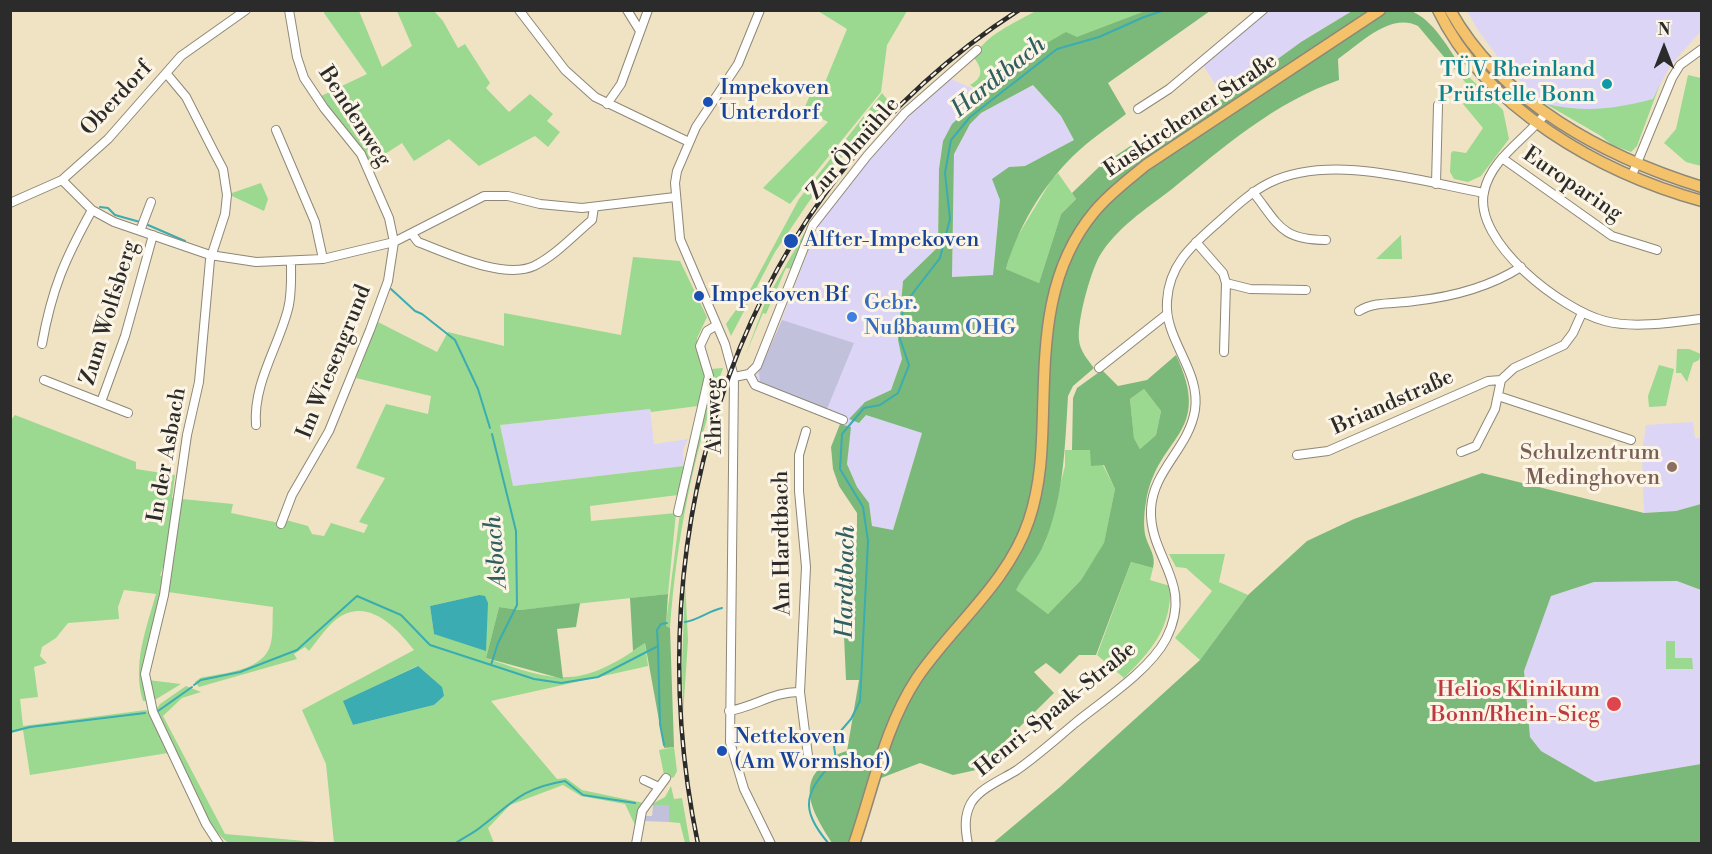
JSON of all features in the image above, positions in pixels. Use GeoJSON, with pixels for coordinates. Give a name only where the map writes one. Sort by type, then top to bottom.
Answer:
{"type":"FeatureCollection","features":[{"type":"Feature","properties":{"kind":"main road","name":"Euskirchener Straße"},"geometry":{"type":"LineString","coordinates":[[854,843],[904,700],[934,656],[997,581],[1028,523],[1037,494],[1041,462],[1048,316],[1059,274],[1082,229],[1110,194],[1146,165],[1380,10]]}},
{"type":"Feature","properties":{"kind":"main road"},"geometry":{"type":"LineString","coordinates":[[1441,12],[1486,60],[1546,113],[1595,143],[1637,164],[1701,187]]}},
{"type":"Feature","properties":{"kind":"main road"},"geometry":{"type":"LineString","coordinates":[[1441,12],[1476,68],[1498,91],[1537,124],[1582,151],[1632,175],[1701,201]]}},
{"type":"Feature","properties":{"kind":"street","name":"Oberdorf"},"geometry":{"type":"LineString","coordinates":[[10,203],[62,180],[108,139],[181,56],[246,10]]}},
{"type":"Feature","properties":{"kind":"street","name":"Bendenweg"},"geometry":{"type":"LineString","coordinates":[[289,10],[297,57],[304,78],[324,108],[361,154],[389,218],[394,242]]}},
{"type":"Feature","properties":{"kind":"street"},"geometry":{"type":"LineString","coordinates":[[519,10],[565,70],[595,97],[689,142]]}},
{"type":"Feature","properties":{"kind":"street"},"geometry":{"type":"LineString","coordinates":[[627,10],[640,31]]}},
{"type":"Feature","properties":{"kind":"street"},"geometry":{"type":"LineString","coordinates":[[607,104],[621,84],[648,10]]}},
{"type":"Feature","properties":{"kind":"street","name":"Ahrweg"},"geometry":{"type":"LineString","coordinates":[[760,10],[738,64],[689,142],[677,171],[675,197],[680,239],[717,325],[734,377],[730,742],[735,766],[754,811],[771,843]]}},
{"type":"Feature","properties":{"kind":"street"},"geometry":{"type":"LineString","coordinates":[[1138,109],[1169,88],[1263,10]]}},
{"type":"Feature","properties":{"kind":"street"},"geometry":{"type":"LineString","coordinates":[[1632,175],[1672,78],[1680,65],[1701,49]]}},
{"type":"Feature","properties":{"kind":"street","name":"Zur Ölmühle"},"geometry":{"type":"LineString","coordinates":[[749,374],[762,355],[813,225],[867,156],[905,113],[976,50]]}},
{"type":"Feature","properties":{"kind":"street","name":"In der Asbach"},"geometry":{"type":"LineString","coordinates":[[166,73],[186,98],[222,170],[227,195],[225,214],[210,255],[199,382],[187,435],[164,596],[145,674],[153,712],[206,824],[219,843]]}},
{"type":"Feature","properties":{"kind":"street"},"geometry":{"type":"LineString","coordinates":[[1436,184],[1438,105]]}},
{"type":"Feature","properties":{"kind":"street","name":"Europaring"},"geometry":{"type":"LineString","coordinates":[[1484,193],[1489,177],[1502,159],[1546,113]]}},
{"type":"Feature","properties":{"kind":"street"},"geometry":{"type":"LineString","coordinates":[[276,130],[315,222],[323,259]]}},
{"type":"Feature","properties":{"kind":"street","name":"Europaring"},"geometry":{"type":"LineString","coordinates":[[1502,159],[1612,236],[1657,250]]}},
{"type":"Feature","properties":{"kind":"street"},"geometry":{"type":"LineString","coordinates":[[1099,368],[1166,315],[1171,276],[1182,256],[1253,192],[1286,176],[1330,168],[1484,193],[1486,219],[1493,233],[1521,267],[1582,313],[1619,324],[1701,319]]}},
{"type":"Feature","properties":{"kind":"street"},"geometry":{"type":"LineString","coordinates":[[62,180],[92,210],[114,222],[210,255],[256,262],[323,259],[394,242],[484,196],[501,195],[549,205],[594,207],[675,197]]}},
{"type":"Feature","properties":{"kind":"street"},"geometry":{"type":"LineString","coordinates":[[1253,192],[1285,232],[1303,240],[1326,240]]}},
{"type":"Feature","properties":{"kind":"street"},"geometry":{"type":"LineString","coordinates":[[141,231],[151,202]]}},
{"type":"Feature","properties":{"kind":"street"},"geometry":{"type":"LineString","coordinates":[[412,234],[418,242],[483,266],[520,269],[534,266],[549,256],[592,220],[594,207]]}},
{"type":"Feature","properties":{"kind":"street"},"geometry":{"type":"LineString","coordinates":[[42,344],[54,288],[63,264],[92,210]]}},
{"type":"Feature","properties":{"kind":"street","name":"Zum Wolfsberg"},"geometry":{"type":"LineString","coordinates":[[100,402],[125,336],[153,235]]}},
{"type":"Feature","properties":{"kind":"street","name":"Im Wiesengrund"},"geometry":{"type":"LineString","coordinates":[[281,524],[292,495],[329,431],[370,330],[388,281],[394,242]]}},
{"type":"Feature","properties":{"kind":"street"},"geometry":{"type":"LineString","coordinates":[[1196,242],[1223,273],[1226,283],[1224,352]]}},
{"type":"Feature","properties":{"kind":"street"},"geometry":{"type":"LineString","coordinates":[[256,425],[255,409],[260,386],[288,308],[291,262]]}},
{"type":"Feature","properties":{"kind":"street"},"geometry":{"type":"LineString","coordinates":[[1359,311],[1368,305],[1413,302],[1471,290],[1498,280],[1521,267]]}},
{"type":"Feature","properties":{"kind":"street"},"geometry":{"type":"LineString","coordinates":[[1226,283],[1250,289],[1306,290]]}},
{"type":"Feature","properties":{"kind":"street","name":"Briandstraße"},"geometry":{"type":"LineString","coordinates":[[1298,455],[1328,451],[1488,381],[1501,380],[1514,368],[1564,345],[1573,333],[1582,313]]}},
{"type":"Feature","properties":{"kind":"street","name":"Henri-Spaak-Straße"},"geometry":{"type":"LineString","coordinates":[[968,843],[965,818],[972,801],[1038,753],[1154,656],[1166,639],[1179,606],[1174,583],[1154,530],[1151,511],[1158,479],[1187,435],[1192,422],[1195,392],[1191,372],[1166,315]]}},
{"type":"Feature","properties":{"kind":"street"},"geometry":{"type":"LineString","coordinates":[[678,512],[709,376],[700,346],[707,331],[717,325]]}},
{"type":"Feature","properties":{"kind":"street"},"geometry":{"type":"LineString","coordinates":[[734,377],[749,374],[755,385],[843,420]]}},
{"type":"Feature","properties":{"kind":"street","name":"Zum Wolfsberg"},"geometry":{"type":"LineString","coordinates":[[44,380],[128,413]]}},
{"type":"Feature","properties":{"kind":"street"},"geometry":{"type":"LineString","coordinates":[[1461,452],[1476,446],[1495,409],[1501,380]]}},
{"type":"Feature","properties":{"kind":"street"},"geometry":{"type":"LineString","coordinates":[[1498,396],[1631,440]]}},
{"type":"Feature","properties":{"kind":"street","name":"Am Hardtbach"},"geometry":{"type":"LineString","coordinates":[[806,431],[799,456],[799,491],[806,567],[800,692],[808,756]]}},
{"type":"Feature","properties":{"kind":"street"},"geometry":{"type":"LineString","coordinates":[[729,711],[744,709],[789,691],[800,692]]}},
{"type":"Feature","properties":{"kind":"street"},"geometry":{"type":"LineString","coordinates":[[636,843],[642,811],[666,778]]}},
{"type":"Feature","properties":{"kind":"street"},"geometry":{"type":"LineString","coordinates":[[644,780],[659,787]]}},
{"type":"Feature","properties":{"kind":"shaded area"},"geometry":{"type":"Polygon","coordinates":[[[1268,11],[1352,11],[1301,42],[1224,98],[1203,65],[1268,11]]]}},
{"type":"Feature","properties":{"kind":"shaded area"},"geometry":{"type":"Polygon","coordinates":[[[1467,11],[1701,11],[1701,31],[1670,66],[1653,99],[1621,108],[1576,111],[1546,104],[1505,67],[1467,11]]]}},
{"type":"Feature","properties":{"kind":"shaded area"},"geometry":{"type":"Polygon","coordinates":[[[951,79],[983,93],[943,141],[939,169],[938,247],[903,281],[898,339],[902,359],[891,390],[865,402],[866,414],[922,433],[893,530],[872,526],[869,503],[857,487],[847,464],[850,427],[840,424],[841,420],[753,381],[766,360],[819,223],[867,161],[906,118],[951,79]]]}},
{"type":"Feature","properties":{"kind":"shaded area"},"geometry":{"type":"Polygon","coordinates":[[[1033,85],[1061,116],[1074,140],[1025,166],[1009,167],[1000,200],[993,275],[952,277],[954,154],[970,124],[981,113],[1033,85]]]}},
{"type":"Feature","properties":{"kind":"shaded area"},"geometry":{"type":"Polygon","coordinates":[[[782,320],[854,343],[827,409],[760,382],[759,372],[782,320]]]}},
{"type":"Feature","properties":{"kind":"shaded area"},"geometry":{"type":"Polygon","coordinates":[[[650,409],[654,444],[688,439],[683,450],[684,466],[512,486],[500,425],[650,409]]]}},
{"type":"Feature","properties":{"kind":"shaded area","name":"Schulzentrum Medinghoven"},"geometry":{"type":"Polygon","coordinates":[[[1693,422],[1695,438],[1701,438],[1701,504],[1676,511],[1644,513],[1642,453],[1646,425],[1693,422]]]}},
{"type":"Feature","properties":{"kind":"shaded area","name":"Helios Klinikum Bonn/Rhein-Sieg"},"geometry":{"type":"Polygon","coordinates":[[[1677,581],[1701,590],[1701,764],[1595,782],[1541,751],[1530,737],[1524,671],[1550,596],[1594,582],[1677,581]]]}},
{"type":"Feature","properties":{"kind":"shaded area"},"geometry":{"type":"Polygon","coordinates":[[[653,805],[670,805],[669,822],[644,821],[644,816],[652,816],[653,805]]]}},
{"type":"Feature","properties":{"kind":"green space"},"geometry":{"type":"Polygon","coordinates":[[[1409,10],[1418,14],[1434,28],[1465,73],[1461,77],[1418,26],[1397,23],[1386,26],[1338,59],[1339,80],[1293,100],[1251,127],[1132,220],[1114,237],[1095,265],[1082,310],[1079,340],[1081,348],[1094,368],[1073,386],[1068,396],[1062,470],[1056,506],[1045,542],[1016,590],[1048,614],[1081,580],[1104,543],[1115,489],[1104,465],[1091,466],[1090,450],[1072,450],[1073,398],[1077,388],[1102,370],[1118,386],[1147,380],[1176,355],[1186,382],[1189,403],[1186,419],[1152,479],[1146,502],[1144,530],[1153,556],[1153,568],[1131,562],[1096,655],[1079,655],[1060,674],[1046,663],[1034,672],[1054,693],[976,770],[953,775],[920,763],[876,780],[854,843],[832,843],[812,804],[811,784],[815,774],[823,765],[847,751],[859,680],[846,680],[844,636],[853,637],[857,513],[839,486],[833,469],[831,447],[840,424],[851,427],[847,464],[857,487],[869,503],[872,526],[893,530],[922,433],[866,415],[859,423],[849,419],[865,402],[891,390],[902,359],[898,340],[903,281],[938,247],[939,169],[943,141],[952,124],[980,97],[1001,65],[1028,58],[1026,55],[1066,32],[1077,37],[1145,11],[1210,11],[1108,83],[1126,114],[1072,157],[1061,169],[1032,209],[1011,254],[1006,269],[1039,283],[1061,214],[1076,199],[1072,193],[1100,166],[1132,145],[1146,146],[1224,98],[1301,42],[1352,11],[1409,10]],[[1033,85],[981,113],[970,124],[954,154],[952,277],[993,275],[1000,200],[992,179],[1009,167],[1025,166],[1074,140],[1061,116],[1033,85]],[[1144,389],[1130,399],[1134,438],[1140,449],[1156,435],[1161,411],[1144,389]]]}},
{"type":"Feature","properties":{"kind":"green space"},"geometry":{"type":"Polygon","coordinates":[[[325,11],[359,11],[382,67],[412,46],[397,11],[434,11],[443,21],[458,48],[465,44],[490,83],[486,88],[509,112],[530,94],[553,114],[547,121],[560,132],[548,147],[535,136],[479,166],[449,139],[414,161],[402,143],[371,163],[321,96],[367,74],[324,13],[325,11]]]}},
{"type":"Feature","properties":{"kind":"green space"},"geometry":{"type":"Polygon","coordinates":[[[818,11],[907,11],[887,45],[881,92],[790,204],[763,188],[828,122],[804,109],[813,88],[821,92],[847,29],[818,11]]]}},
{"type":"Feature","properties":{"kind":"green space"},"geometry":{"type":"Polygon","coordinates":[[[1036,11],[1145,11],[1029,58],[1001,65],[983,93],[970,85],[980,73],[974,58],[978,50],[992,36],[1036,11]]]}},
{"type":"Feature","properties":{"kind":"green space"},"geometry":{"type":"Polygon","coordinates":[[[1465,73],[1503,110],[1509,139],[1481,176],[1468,182],[1454,179],[1450,172],[1451,153],[1453,151],[1466,153],[1483,128],[1463,104],[1474,93],[1461,77],[1465,73]]]}},
{"type":"Feature","properties":{"kind":"green space"},"geometry":{"type":"Polygon","coordinates":[[[1688,75],[1701,78],[1701,166],[1686,162],[1664,143],[1676,129],[1688,75]]]}},
{"type":"Feature","properties":{"kind":"green space"},"geometry":{"type":"Polygon","coordinates":[[[1660,84],[1637,146],[1631,152],[1612,145],[1601,136],[1546,104],[1587,109],[1625,105],[1653,99],[1660,84]]]}},
{"type":"Feature","properties":{"kind":"green space"},"geometry":{"type":"Polygon","coordinates":[[[882,93],[890,103],[835,165],[808,203],[775,252],[731,336],[726,324],[750,290],[799,199],[882,93]]]}},
{"type":"Feature","properties":{"kind":"green space"},"geometry":{"type":"Polygon","coordinates":[[[1058,173],[1076,199],[1061,214],[1039,283],[1006,269],[1014,242],[1052,179],[1058,173]]]}},
{"type":"Feature","properties":{"kind":"green space"},"geometry":{"type":"Polygon","coordinates":[[[261,183],[268,199],[264,211],[232,196],[232,193],[261,183]]]}},
{"type":"Feature","properties":{"kind":"green space"},"geometry":{"type":"Polygon","coordinates":[[[810,223],[793,269],[786,268],[766,314],[763,313],[745,356],[766,300],[810,223]]]}},
{"type":"Feature","properties":{"kind":"green space"},"geometry":{"type":"Polygon","coordinates":[[[1401,235],[1402,259],[1376,259],[1401,235]]]}},
{"type":"Feature","properties":{"kind":"green space"},"geometry":{"type":"Polygon","coordinates":[[[633,257],[680,261],[707,317],[697,338],[697,347],[706,376],[698,406],[500,425],[513,486],[684,466],[678,495],[590,506],[591,521],[676,513],[668,594],[520,610],[499,607],[486,658],[532,673],[568,677],[585,675],[603,668],[645,643],[648,666],[491,701],[557,779],[566,778],[582,790],[644,803],[636,827],[625,804],[581,796],[563,785],[510,805],[488,828],[494,843],[334,843],[326,764],[302,710],[414,650],[400,633],[382,618],[362,611],[352,612],[332,623],[309,651],[305,647],[294,654],[297,659],[199,687],[195,682],[200,678],[248,667],[264,657],[272,639],[273,607],[168,592],[171,567],[163,567],[160,576],[164,575],[144,665],[146,701],[143,701],[140,688],[140,661],[156,594],[124,590],[118,607],[119,619],[68,623],[56,638],[42,647],[40,656],[47,663],[34,667],[38,697],[20,699],[23,726],[146,710],[150,713],[168,753],[30,775],[23,730],[11,733],[10,421],[15,415],[136,462],[136,469],[175,475],[172,498],[233,504],[231,513],[284,524],[286,520],[308,526],[312,534],[324,536],[331,523],[364,533],[368,525],[359,522],[385,478],[356,468],[386,404],[428,414],[431,396],[356,378],[378,322],[437,352],[448,332],[504,346],[504,313],[621,335],[633,257]],[[479,595],[430,606],[434,634],[479,595]],[[417,666],[344,701],[353,725],[434,705],[444,696],[417,666]]]}},
{"type":"Feature","properties":{"kind":"green space"},"geometry":{"type":"Polygon","coordinates":[[[1677,349],[1689,349],[1701,354],[1699,360],[1693,363],[1687,382],[1681,373],[1676,373],[1677,349]]]}},
{"type":"Feature","properties":{"kind":"green space"},"geometry":{"type":"Polygon","coordinates":[[[1659,365],[1674,369],[1666,406],[1649,407],[1648,396],[1659,365]]]}},
{"type":"Feature","properties":{"kind":"green space"},"geometry":{"type":"Polygon","coordinates":[[[723,368],[703,433],[688,496],[677,560],[670,628],[666,626],[667,615],[682,497],[712,382],[711,369],[723,368]]]}},
{"type":"Feature","properties":{"kind":"green space"},"geometry":{"type":"Polygon","coordinates":[[[1144,389],[1161,411],[1156,435],[1140,449],[1134,438],[1130,399],[1144,389]]]}},
{"type":"Feature","properties":{"kind":"green space"},"geometry":{"type":"Polygon","coordinates":[[[1065,450],[1090,450],[1103,465],[1115,489],[1104,544],[1081,580],[1048,614],[1015,590],[1045,543],[1065,466],[1065,450]]]}},
{"type":"Feature","properties":{"kind":"green space"},"geometry":{"type":"Polygon","coordinates":[[[1482,473],[1644,513],[1676,511],[1701,504],[1701,590],[1677,581],[1594,582],[1551,596],[1524,671],[1530,737],[1541,751],[1595,782],[1701,764],[1701,843],[993,843],[1060,787],[1200,660],[1248,595],[1307,541],[1354,519],[1482,473]]]}},
{"type":"Feature","properties":{"kind":"green space"},"geometry":{"type":"Polygon","coordinates":[[[1169,554],[1225,554],[1219,582],[1248,595],[1200,660],[1175,638],[1212,591],[1186,568],[1176,567],[1169,554]]]}},
{"type":"Feature","properties":{"kind":"green space"},"geometry":{"type":"Polygon","coordinates":[[[1131,562],[1153,568],[1150,580],[1170,586],[1170,601],[1164,626],[1158,637],[1143,658],[1124,678],[1097,655],[1131,562]]]}},
{"type":"Feature","properties":{"kind":"green space"},"geometry":{"type":"Polygon","coordinates":[[[685,581],[688,640],[683,715],[682,666],[685,581]]]}},
{"type":"Feature","properties":{"kind":"green space"},"geometry":{"type":"Polygon","coordinates":[[[668,594],[666,626],[670,628],[674,747],[664,748],[645,643],[633,651],[630,598],[668,594]]]}},
{"type":"Feature","properties":{"kind":"green space"},"geometry":{"type":"Polygon","coordinates":[[[580,603],[576,627],[557,629],[563,679],[486,658],[499,607],[520,610],[580,603]]]}},
{"type":"Feature","properties":{"kind":"green space"},"geometry":{"type":"Polygon","coordinates":[[[1666,641],[1675,641],[1675,658],[1692,658],[1693,669],[1666,669],[1666,641]]]}},
{"type":"Feature","properties":{"kind":"green space"},"geometry":{"type":"Polygon","coordinates":[[[148,680],[181,684],[153,701],[148,680]]]}},
{"type":"Feature","properties":{"kind":"green space"},"geometry":{"type":"Polygon","coordinates":[[[186,686],[201,692],[182,698],[163,716],[225,834],[328,843],[232,844],[222,837],[200,806],[155,711],[160,704],[186,686]]]}},
{"type":"Feature","properties":{"kind":"green space"},"geometry":{"type":"Polygon","coordinates":[[[674,747],[677,771],[674,777],[669,779],[664,775],[659,750],[674,747]]]}},
{"type":"Feature","properties":{"kind":"green space"},"geometry":{"type":"Polygon","coordinates":[[[671,786],[674,799],[682,798],[690,843],[685,843],[680,823],[669,822],[669,805],[650,805],[665,797],[671,786]]]}},
{"type":"Feature","properties":{"kind":"water"},"geometry":{"type":"Polygon","coordinates":[[[479,595],[485,596],[488,603],[486,651],[434,634],[430,606],[479,595]]]}},
{"type":"Feature","properties":{"kind":"water"},"geometry":{"type":"Polygon","coordinates":[[[418,666],[442,687],[444,696],[434,705],[353,725],[343,701],[418,666]]]}},
{"type":"Feature","properties":{"kind":"waterway","name":"Hardtbach"},"geometry":{"type":"LineString","coordinates":[[829,844],[813,820],[809,810],[809,800],[817,781],[836,759],[833,740],[851,719],[860,701],[868,541],[863,507],[840,469],[842,434],[864,408],[880,405],[898,393],[909,365],[900,339],[903,306],[940,258],[950,219],[945,173],[951,140],[970,117],[1057,49],[1099,37],[1165,10]]}},
{"type":"Feature","properties":{"kind":"waterway","name":"Asbach"},"geometry":{"type":"LineString","coordinates":[[100,207],[108,208],[115,215],[140,222]]}},
{"type":"Feature","properties":{"kind":"waterway","name":"Asbach"},"geometry":{"type":"LineString","coordinates":[[148,225],[185,241]]}},
{"type":"Feature","properties":{"kind":"waterway","name":"Asbach"},"geometry":{"type":"LineString","coordinates":[[391,289],[415,311],[455,340],[478,389],[490,428]]}},
{"type":"Feature","properties":{"kind":"waterway","name":"Asbach"},"geometry":{"type":"LineString","coordinates":[[491,665],[498,643],[517,605],[516,531],[492,434]]}},
{"type":"Feature","properties":{"kind":"waterway"},"geometry":{"type":"LineString","coordinates":[[194,685],[201,680],[240,672],[297,650],[357,596],[401,615],[430,645],[534,679],[561,683],[598,677],[658,646],[657,630],[661,624],[667,623]]}},
{"type":"Feature","properties":{"kind":"waterway"},"geometry":{"type":"LineString","coordinates":[[685,622],[722,608]]}},
{"type":"Feature","properties":{"kind":"waterway"},"geometry":{"type":"LineString","coordinates":[[658,647],[660,724],[664,745]]}},
{"type":"Feature","properties":{"kind":"waterway"},"geometry":{"type":"LineString","coordinates":[[158,711],[192,687]]}},
{"type":"Feature","properties":{"kind":"waterway"},"geometry":{"type":"LineString","coordinates":[[10,732],[30,727],[145,713]]}},
{"type":"Feature","properties":{"kind":"waterway"},"geometry":{"type":"LineString","coordinates":[[454,844],[479,829],[520,797],[539,787],[551,784],[565,781],[583,795],[635,803]]}},
{"type":"Feature","properties":{"kind":"railway"},"geometry":{"type":"LineString","coordinates":[[698,844],[681,725],[681,606],[697,488],[729,376],[777,269],[842,171],[922,84],[1019,10]]}},
{"type":"Feature","properties":{"kind":"place","name":"TÜV Rheinland Prüfstelle Bonn"},"geometry":{"type":"Point","coordinates":[1607,84]}},
{"type":"Feature","properties":{"kind":"place","name":"Impekoven Unterdorf"},"geometry":{"type":"Point","coordinates":[708,102]}},
{"type":"Feature","properties":{"kind":"place","name":"Alfter-Impekoven"},"geometry":{"type":"Point","coordinates":[791,241]}},
{"type":"Feature","properties":{"kind":"place","name":"Impekoven Bf"},"geometry":{"type":"Point","coordinates":[699,296]}},
{"type":"Feature","properties":{"kind":"place","name":"Gebr. Nußbaum OHG"},"geometry":{"type":"Point","coordinates":[852,317]}},
{"type":"Feature","properties":{"kind":"place","name":"Schulzentrum Medinghoven"},"geometry":{"type":"Point","coordinates":[1672,467]}},
{"type":"Feature","properties":{"kind":"place","name":"Helios Klinikum Bonn/Rhein-Sieg"},"geometry":{"type":"Point","coordinates":[1614,704]}},
{"type":"Feature","properties":{"kind":"place","name":"Nettekoven (Am Wormshof)"},"geometry":{"type":"Point","coordinates":[722,751]}}]}
